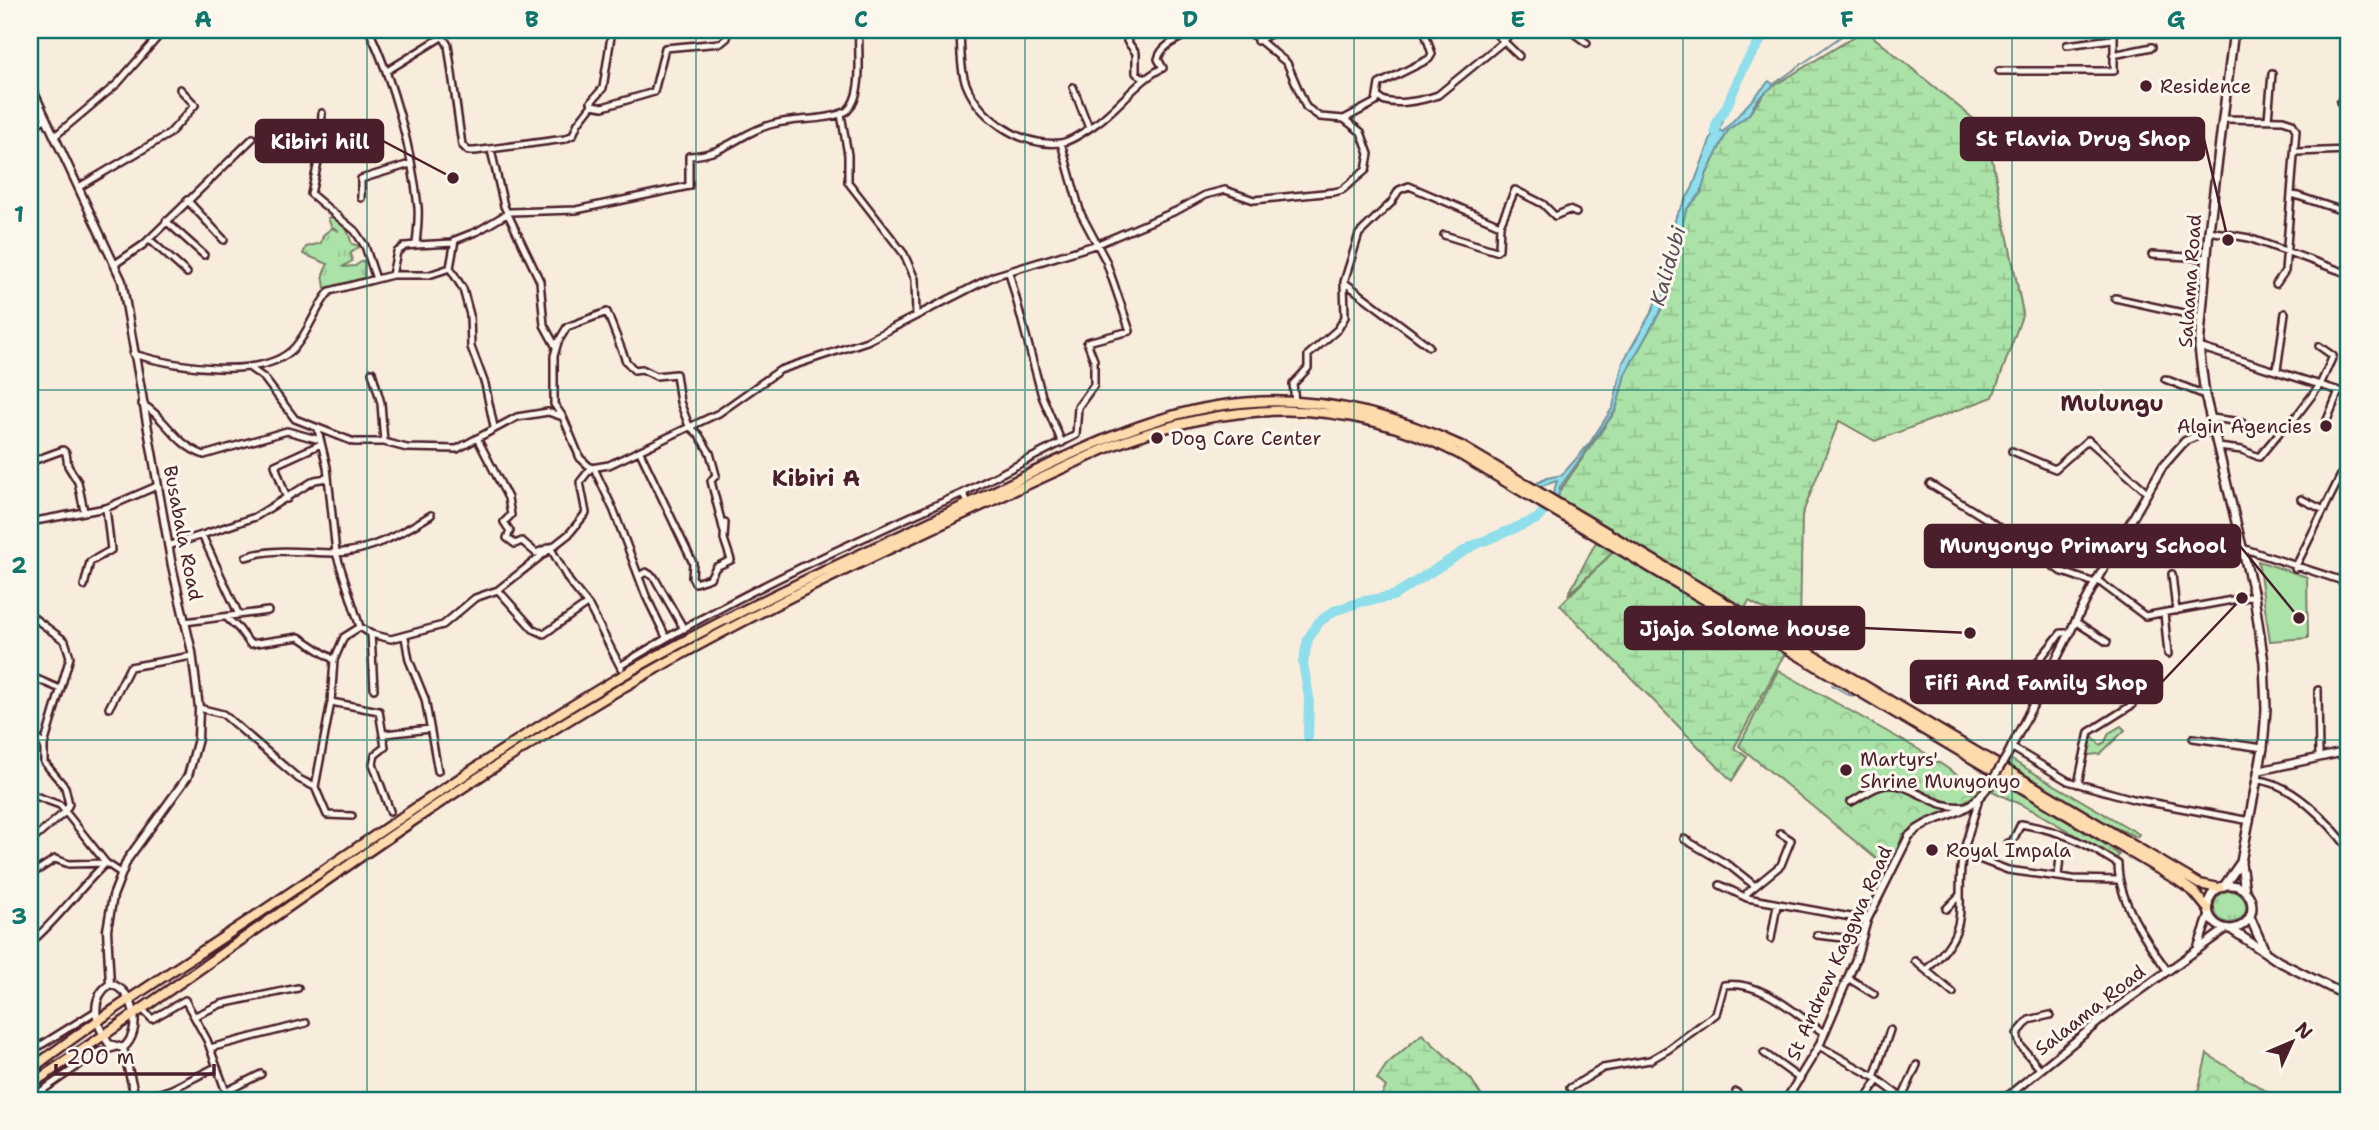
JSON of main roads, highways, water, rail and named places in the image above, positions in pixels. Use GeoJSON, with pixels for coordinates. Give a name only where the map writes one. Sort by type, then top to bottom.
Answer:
{"type":"FeatureCollection","features":[{"type":"Feature","properties":{"kind":"highway"},"geometry":{"type":"LineString","coordinates":[[30,1070],[622,671],[969,504],[1155,421],[1220,405],[1295,401],[1348,407],[1393,418],[1460,450],[2199,884],[2222,887]]}},
{"type":"Feature","properties":{"kind":"highway"},"geometry":{"type":"LineString","coordinates":[[30,1085],[401,828],[584,710],[772,606],[1111,446],[1194,419],[1223,413],[1273,410],[1332,412],[1368,419],[1460,450]]}},
{"type":"Feature","properties":{"kind":"highway"},"geometry":{"type":"LineString","coordinates":[[1742,616],[2177,880],[2194,892],[2208,912]]}},
{"type":"Feature","properties":{"kind":"main road","name":"Salaama Road"},"geometry":{"type":"LineString","coordinates":[[2234,30],[2209,231],[2200,347],[2205,395],[2254,596],[2266,684],[2263,748],[2241,862],[2245,891]]}},
{"type":"Feature","properties":{"kind":"main road","name":"Salaama Road"},"geometry":{"type":"LineString","coordinates":[[2222,887],[2241,862]]}},
{"type":"Feature","properties":{"kind":"main road"},"geometry":{"type":"LineString","coordinates":[[2229,930],[2243,926],[2250,917],[2252,903],[2245,891],[2233,885],[2222,887],[2210,897],[2208,912],[2216,925],[2264,950],[2278,961],[2349,997]]}},
{"type":"Feature","properties":{"kind":"main road"},"geometry":{"type":"LineString","coordinates":[[2250,917],[2264,950]]}},
{"type":"Feature","properties":{"kind":"water"},"geometry":{"type":"Polygon","coordinates":[[[1769,81],[1774,85],[1757,100],[1749,114],[1728,130],[1706,175],[1701,193],[1686,210],[1661,310],[1625,374],[1616,409],[1560,487],[1558,497],[1553,494],[1557,481],[1538,487],[1535,484],[1562,475],[1589,444],[1613,407],[1623,362],[1652,311],[1663,281],[1676,216],[1692,189],[1718,119],[1723,121],[1719,130],[1723,132],[1769,81]]]}},
{"type":"Feature","properties":{"kind":"waterway","name":"Kalidubi"},"geometry":{"type":"LineString","coordinates":[[1715,131],[1717,121],[1727,106],[1743,68],[1767,30]]}},
{"type":"Feature","properties":{"kind":"waterway"},"geometry":{"type":"LineString","coordinates":[[1774,84],[1850,30]]}},
{"type":"Feature","properties":{"kind":"waterway","name":"Kalidubi"},"geometry":{"type":"LineString","coordinates":[[1308,737],[1309,697],[1303,663],[1308,639],[1319,622],[1334,611],[1360,602],[1393,596],[1472,546],[1537,519],[1543,512]]}},
{"type":"Feature","properties":{"kind":"waterway"},"geometry":{"type":"LineString","coordinates":[[1832,685],[1849,695],[1858,696],[1991,776]]}},
{"type":"Feature","properties":{"kind":"waterway"},"geometry":{"type":"LineString","coordinates":[[2005,751],[2014,736]]}},
{"type":"Feature","properties":{"kind":"waterway"},"geometry":{"type":"LineString","coordinates":[[1996,779],[2107,843]]}},
{"type":"Feature","properties":{"kind":"place","name":"Residence"},"geometry":{"type":"Point","coordinates":[2146,86]}},
{"type":"Feature","properties":{"kind":"place","name":"Kibiri hill"},"geometry":{"type":"Point","coordinates":[453,178]}},
{"type":"Feature","properties":{"kind":"place","name":"St Flavia Drug Shop"},"geometry":{"type":"Point","coordinates":[2228,240]}},
{"type":"Feature","properties":{"kind":"place","name":"Algin Agencies"},"geometry":{"type":"Point","coordinates":[2326,426]}},
{"type":"Feature","properties":{"kind":"place","name":"Dog Care Center"},"geometry":{"type":"Point","coordinates":[1157,438]}},
{"type":"Feature","properties":{"kind":"place","name":"Fifi And Family Shop"},"geometry":{"type":"Point","coordinates":[2242,598]}},
{"type":"Feature","properties":{"kind":"place","name":"Munyonyo Primary School"},"geometry":{"type":"Point","coordinates":[2299,618]}},
{"type":"Feature","properties":{"kind":"place","name":"Jjaja Solome house"},"geometry":{"type":"Point","coordinates":[1970,633]}},
{"type":"Feature","properties":{"kind":"place","name":"Martyrs' Shrine Munyonyo"},"geometry":{"type":"Point","coordinates":[1846,770]}},
{"type":"Feature","properties":{"kind":"place","name":"Royal Impala"},"geometry":{"type":"Point","coordinates":[1932,850]}},
{"type":"Feature","properties":{"kind":"district","name":"Mulungu"},"geometry":{"type":"Point","coordinates":[2112,403]}},
{"type":"Feature","properties":{"kind":"district","name":"Kibiri A"},"geometry":{"type":"Point","coordinates":[816,478]}}]}
